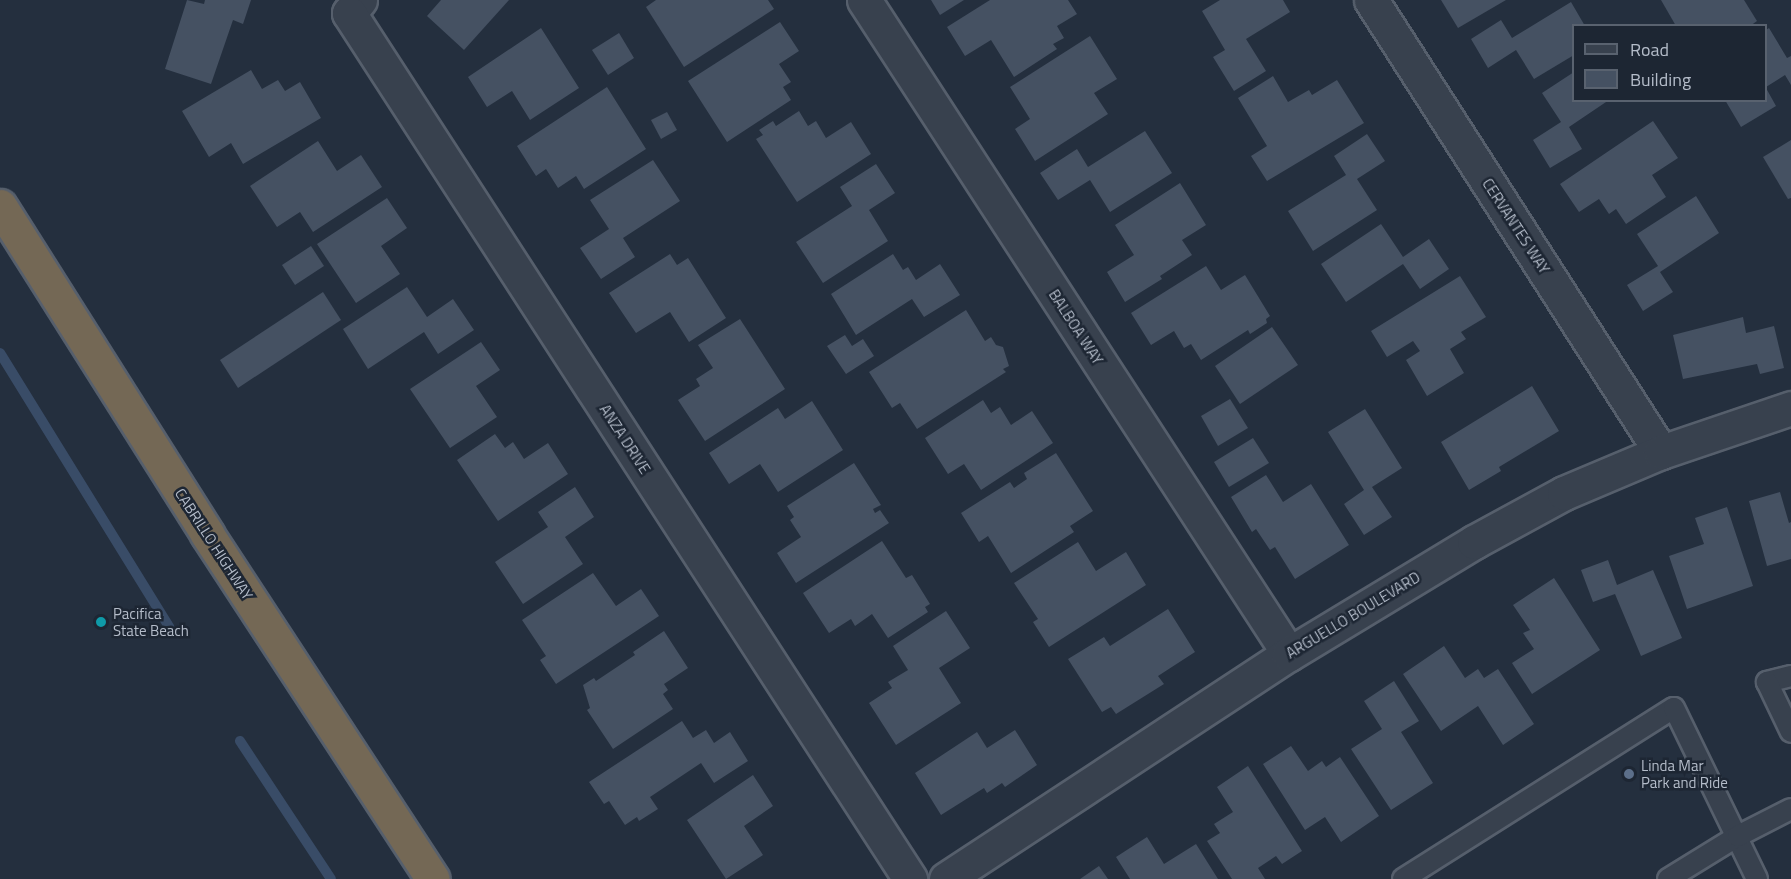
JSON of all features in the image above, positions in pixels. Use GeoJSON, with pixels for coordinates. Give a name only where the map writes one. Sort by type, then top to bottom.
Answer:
{"type":"FeatureCollection","features":[{"type":"Feature","properties":{"kind":"highway","name":"CABRILLO HIGHWAY"},"geometry":{"type":"LineString","coordinates":[[0,206],[207,534],[433,879]]}},
{"type":"Feature","properties":{"kind":"street","name":"ANZA DRIVE"},"geometry":{"type":"LineString","coordinates":[[360,0],[349,13],[910,879]]}},
{"type":"Feature","properties":{"kind":"street","name":"BALBOA WAY"},"geometry":{"type":"LineString","coordinates":[[864,0],[1289,654]]}},
{"type":"Feature","properties":{"kind":"street","name":"CERVANTES WAY"},"geometry":{"type":"LineString","coordinates":[[1371,0],[1661,452]]}},
{"type":"Feature","properties":{"kind":"street","name":"ARGUELLO BOULEVARD"},"geometry":{"type":"LineString","coordinates":[[946,879],[1289,654],[1474,542],[1564,494],[1661,452],[1791,408]]}},
{"type":"Feature","properties":{"kind":"lane"},"geometry":{"type":"LineString","coordinates":[[1791,676],[1767,682],[1791,732]]}},
{"type":"Feature","properties":{"kind":"lane"},"geometry":{"type":"LineString","coordinates":[[1403,879],[1674,708],[1738,836],[1756,879]]}},
{"type":"Feature","properties":{"kind":"lane"},"geometry":{"type":"LineString","coordinates":[[1668,879],[1738,836],[1791,809]]}},
{"type":"Feature","properties":{"kind":"building"},"geometry":{"type":"Polygon","coordinates":[[[187,0],[204,4],[205,0],[251,0],[243,24],[233,20],[211,84],[165,69],[187,0]]]}},
{"type":"Feature","properties":{"kind":"building"},"geometry":{"type":"Polygon","coordinates":[[[441,0],[509,0],[464,50],[427,16],[441,0]]]}},
{"type":"Feature","properties":{"kind":"building"},"geometry":{"type":"Polygon","coordinates":[[[656,0],[768,0],[774,9],[684,67],[646,7],[656,0]]]}},
{"type":"Feature","properties":{"kind":"building"},"geometry":{"type":"Polygon","coordinates":[[[931,0],[964,0],[940,15],[931,0]]]}},
{"type":"Feature","properties":{"kind":"building"},"geometry":{"type":"Polygon","coordinates":[[[990,0],[1068,0],[1077,14],[1057,26],[1064,38],[1053,44],[1057,49],[1014,77],[991,40],[965,56],[947,27],[990,0]]]}},
{"type":"Feature","properties":{"kind":"building"},"geometry":{"type":"Polygon","coordinates":[[[1220,0],[1283,0],[1290,12],[1246,39],[1266,71],[1234,91],[1213,57],[1225,50],[1202,11],[1220,0]]]}},
{"type":"Feature","properties":{"kind":"building"},"geometry":{"type":"Polygon","coordinates":[[[1441,0],[1506,0],[1458,28],[1441,0]]]}},
{"type":"Feature","properties":{"kind":"building"},"geometry":{"type":"Polygon","coordinates":[[[1661,0],[1744,0],[1757,21],[1753,24],[1675,24],[1661,0]]]}},
{"type":"Feature","properties":{"kind":"building"},"geometry":{"type":"Polygon","coordinates":[[[1571,2],[1584,24],[1572,24],[1572,56],[1534,79],[1516,50],[1488,68],[1471,39],[1501,20],[1512,38],[1571,2]]]}},
{"type":"Feature","properties":{"kind":"building"},"geometry":{"type":"Polygon","coordinates":[[[780,22],[799,51],[779,64],[791,82],[783,87],[791,100],[727,142],[688,81],[780,22]]]}},
{"type":"Feature","properties":{"kind":"building"},"geometry":{"type":"Polygon","coordinates":[[[541,28],[579,88],[530,120],[512,91],[487,107],[468,77],[541,28]]]}},
{"type":"Feature","properties":{"kind":"building"},"geometry":{"type":"Polygon","coordinates":[[[1769,28],[1787,58],[1791,56],[1791,85],[1785,75],[1767,86],[1767,29],[1769,28]]]}},
{"type":"Feature","properties":{"kind":"building"},"geometry":{"type":"Polygon","coordinates":[[[619,33],[634,58],[608,75],[592,50],[619,33]]]}},
{"type":"Feature","properties":{"kind":"building"},"geometry":{"type":"Polygon","coordinates":[[[1090,36],[1117,79],[1094,93],[1108,114],[1035,161],[1015,129],[1030,119],[1010,87],[1090,36]]]}},
{"type":"Feature","properties":{"kind":"building"},"geometry":{"type":"Polygon","coordinates":[[[251,70],[262,89],[278,80],[285,91],[300,82],[321,118],[243,164],[231,143],[209,157],[182,111],[251,70]]]}},
{"type":"Feature","properties":{"kind":"building"},"geometry":{"type":"Polygon","coordinates":[[[1572,73],[1572,102],[1606,102],[1569,127],[1582,149],[1550,168],[1533,140],[1561,122],[1542,93],[1572,73]]]}},
{"type":"Feature","properties":{"kind":"building"},"geometry":{"type":"Polygon","coordinates":[[[1273,76],[1288,102],[1309,90],[1312,95],[1337,80],[1364,123],[1267,181],[1251,156],[1267,146],[1238,98],[1273,76]]]}},
{"type":"Feature","properties":{"kind":"building"},"geometry":{"type":"Polygon","coordinates":[[[607,87],[646,149],[584,189],[576,176],[558,188],[546,169],[536,176],[517,146],[607,87]]]}},
{"type":"Feature","properties":{"kind":"building"},"geometry":{"type":"Polygon","coordinates":[[[1767,90],[1776,106],[1741,127],[1726,102],[1767,102],[1767,90]]]}},
{"type":"Feature","properties":{"kind":"building"},"geometry":{"type":"Polygon","coordinates":[[[799,111],[808,126],[816,121],[826,138],[851,122],[871,154],[797,202],[756,139],[763,135],[759,130],[773,121],[776,126],[799,111]]]}},
{"type":"Feature","properties":{"kind":"building"},"geometry":{"type":"Polygon","coordinates":[[[667,112],[677,130],[661,139],[651,120],[667,112]]]}},
{"type":"Feature","properties":{"kind":"building"},"geometry":{"type":"Polygon","coordinates":[[[1653,121],[1678,158],[1652,175],[1666,197],[1626,224],[1616,209],[1609,214],[1599,199],[1579,212],[1560,184],[1653,121]]]}},
{"type":"Feature","properties":{"kind":"building"},"geometry":{"type":"Polygon","coordinates":[[[1145,131],[1172,173],[1110,212],[1090,180],[1058,200],[1040,173],[1077,149],[1088,167],[1145,131]]]}},
{"type":"Feature","properties":{"kind":"building"},"geometry":{"type":"Polygon","coordinates":[[[1367,134],[1385,161],[1357,179],[1377,210],[1313,251],[1288,211],[1346,175],[1334,156],[1367,134]]]}},
{"type":"Feature","properties":{"kind":"building"},"geometry":{"type":"Polygon","coordinates":[[[1791,140],[1791,198],[1788,199],[1763,157],[1791,140]]]}},
{"type":"Feature","properties":{"kind":"building"},"geometry":{"type":"Polygon","coordinates":[[[318,141],[337,171],[361,155],[382,187],[313,232],[300,212],[277,227],[250,186],[318,141]]]}},
{"type":"Feature","properties":{"kind":"building"},"geometry":{"type":"Polygon","coordinates":[[[653,160],[680,201],[623,238],[635,257],[601,279],[580,248],[609,229],[590,200],[653,160]]]}},
{"type":"Feature","properties":{"kind":"building"},"geometry":{"type":"Polygon","coordinates":[[[876,164],[895,193],[869,210],[888,241],[823,283],[796,242],[852,206],[840,187],[876,164]]]}},
{"type":"Feature","properties":{"kind":"building"},"geometry":{"type":"Polygon","coordinates":[[[1180,183],[1206,225],[1182,240],[1192,255],[1160,276],[1162,279],[1125,302],[1107,272],[1134,255],[1115,225],[1180,183]]]}},
{"type":"Feature","properties":{"kind":"building"},"geometry":{"type":"Polygon","coordinates":[[[1696,196],[1719,233],[1660,272],[1673,292],[1643,311],[1627,285],[1658,266],[1637,234],[1696,196]]]}},
{"type":"Feature","properties":{"kind":"building"},"geometry":{"type":"Polygon","coordinates":[[[387,198],[407,228],[381,246],[400,274],[356,303],[317,244],[387,198]]]}},
{"type":"Feature","properties":{"kind":"building"},"geometry":{"type":"Polygon","coordinates":[[[1381,224],[1403,257],[1429,239],[1449,269],[1420,289],[1403,264],[1346,302],[1321,264],[1381,224]]]}},
{"type":"Feature","properties":{"kind":"building"},"geometry":{"type":"Polygon","coordinates":[[[311,246],[324,266],[295,285],[282,265],[311,246]]]}},
{"type":"Feature","properties":{"kind":"building"},"geometry":{"type":"Polygon","coordinates":[[[670,254],[677,265],[688,258],[726,318],[689,342],[670,312],[636,333],[609,293],[670,254]]]}},
{"type":"Feature","properties":{"kind":"building"},"geometry":{"type":"Polygon","coordinates":[[[893,254],[903,270],[908,267],[916,280],[940,264],[960,295],[924,317],[912,299],[856,335],[831,294],[893,254]]]}},
{"type":"Feature","properties":{"kind":"building"},"geometry":{"type":"Polygon","coordinates":[[[1206,266],[1221,290],[1245,275],[1270,316],[1266,319],[1267,323],[1250,334],[1248,330],[1201,360],[1191,344],[1184,348],[1174,331],[1151,345],[1131,313],[1206,266]]]}},
{"type":"Feature","properties":{"kind":"building"},"geometry":{"type":"Polygon","coordinates":[[[1460,276],[1486,317],[1461,332],[1466,339],[1450,349],[1464,373],[1427,396],[1406,360],[1420,351],[1413,341],[1387,357],[1371,331],[1460,276]]]}},
{"type":"Feature","properties":{"kind":"building"},"geometry":{"type":"Polygon","coordinates":[[[407,287],[427,317],[453,299],[474,330],[438,354],[424,332],[368,369],[343,329],[407,287]]]}},
{"type":"Feature","properties":{"kind":"building"},"geometry":{"type":"Polygon","coordinates":[[[323,292],[341,320],[238,388],[220,360],[323,292]]]}},
{"type":"Feature","properties":{"kind":"building"},"geometry":{"type":"Polygon","coordinates":[[[966,310],[985,341],[991,337],[996,345],[1003,347],[1009,366],[1003,369],[1006,372],[917,429],[900,403],[892,408],[869,372],[966,310]]]}},
{"type":"Feature","properties":{"kind":"building"},"geometry":{"type":"Polygon","coordinates":[[[1743,317],[1746,333],[1774,326],[1784,368],[1760,374],[1757,364],[1683,379],[1673,335],[1743,317]]]}},
{"type":"Feature","properties":{"kind":"building"},"geometry":{"type":"Polygon","coordinates":[[[740,319],[785,389],[705,441],[678,400],[700,386],[696,379],[713,368],[698,345],[740,319]]]}},
{"type":"Feature","properties":{"kind":"building"},"geometry":{"type":"Polygon","coordinates":[[[1272,327],[1298,365],[1240,404],[1215,366],[1272,327]]]}},
{"type":"Feature","properties":{"kind":"building"},"geometry":{"type":"Polygon","coordinates":[[[845,335],[852,346],[863,339],[874,356],[846,374],[827,346],[845,335]]]}},
{"type":"Feature","properties":{"kind":"building"},"geometry":{"type":"Polygon","coordinates":[[[481,342],[500,370],[476,386],[497,417],[450,448],[410,389],[481,342]]]}},
{"type":"Feature","properties":{"kind":"building"},"geometry":{"type":"Polygon","coordinates":[[[1532,386],[1559,431],[1499,467],[1501,471],[1469,490],[1441,442],[1532,386]]]}},
{"type":"Feature","properties":{"kind":"building"},"geometry":{"type":"Polygon","coordinates":[[[1230,399],[1248,428],[1218,446],[1201,416],[1230,399]]]}},
{"type":"Feature","properties":{"kind":"building"},"geometry":{"type":"Polygon","coordinates":[[[983,400],[991,413],[1000,407],[1011,425],[1032,411],[1053,443],[981,490],[964,464],[948,474],[925,438],[983,400]]]}},
{"type":"Feature","properties":{"kind":"building"},"geometry":{"type":"Polygon","coordinates":[[[812,401],[843,450],[778,492],[760,464],[729,484],[709,453],[778,408],[785,419],[812,401]]]}},
{"type":"Feature","properties":{"kind":"building"},"geometry":{"type":"Polygon","coordinates":[[[1365,409],[1402,468],[1372,487],[1392,517],[1364,535],[1344,504],[1364,490],[1328,432],[1365,409]]]}},
{"type":"Feature","properties":{"kind":"building"},"geometry":{"type":"Polygon","coordinates":[[[495,434],[505,448],[513,442],[524,459],[548,443],[568,474],[498,521],[457,460],[495,434]]]}},
{"type":"Feature","properties":{"kind":"building"},"geometry":{"type":"Polygon","coordinates":[[[1253,438],[1269,463],[1229,487],[1214,462],[1253,438]]]}},
{"type":"Feature","properties":{"kind":"building"},"geometry":{"type":"Polygon","coordinates":[[[1056,453],[1093,511],[1070,526],[1074,532],[1011,573],[988,536],[979,542],[961,513],[1010,482],[1014,488],[1027,479],[1024,473],[1056,453]]]}},
{"type":"Feature","properties":{"kind":"building"},"geometry":{"type":"Polygon","coordinates":[[[854,463],[881,505],[873,509],[875,513],[880,510],[889,523],[796,583],[777,553],[801,537],[790,520],[794,517],[787,506],[854,463]]]}},
{"type":"Feature","properties":{"kind":"building"},"geometry":{"type":"Polygon","coordinates":[[[1266,475],[1283,502],[1311,484],[1349,545],[1295,579],[1275,547],[1270,550],[1256,529],[1252,532],[1231,497],[1266,475]]]}},
{"type":"Feature","properties":{"kind":"building"},"geometry":{"type":"Polygon","coordinates":[[[575,487],[594,517],[565,537],[583,564],[523,604],[495,562],[548,527],[538,512],[575,487]]]}},
{"type":"Feature","properties":{"kind":"building"},"geometry":{"type":"Polygon","coordinates":[[[1780,492],[1789,523],[1791,522],[1791,559],[1767,566],[1749,501],[1780,492]]]}},
{"type":"Feature","properties":{"kind":"building"},"geometry":{"type":"Polygon","coordinates":[[[1727,507],[1753,586],[1687,609],[1669,556],[1704,544],[1695,518],[1727,507]]]}},
{"type":"Feature","properties":{"kind":"building"},"geometry":{"type":"Polygon","coordinates":[[[882,541],[906,578],[912,575],[930,604],[925,607],[928,612],[888,638],[872,614],[855,626],[851,619],[829,633],[803,593],[882,541]]]}},
{"type":"Feature","properties":{"kind":"building"},"geometry":{"type":"Polygon","coordinates":[[[1078,542],[1096,571],[1126,552],[1146,585],[1049,647],[1033,622],[1038,619],[1014,583],[1078,542]]]}},
{"type":"Feature","properties":{"kind":"building"},"geometry":{"type":"Polygon","coordinates":[[[1608,560],[1617,585],[1653,570],[1682,638],[1641,656],[1615,594],[1593,602],[1581,570],[1608,560]]]}},
{"type":"Feature","properties":{"kind":"building"},"geometry":{"type":"Polygon","coordinates":[[[593,573],[616,606],[641,589],[659,616],[556,684],[540,660],[546,656],[522,620],[593,573]]]}},
{"type":"Feature","properties":{"kind":"building"},"geometry":{"type":"Polygon","coordinates":[[[1554,578],[1600,650],[1532,694],[1512,663],[1534,649],[1523,633],[1530,630],[1513,605],[1554,578]]]}},
{"type":"Feature","properties":{"kind":"building"},"geometry":{"type":"Polygon","coordinates":[[[1168,609],[1195,652],[1158,676],[1164,684],[1116,714],[1111,707],[1102,712],[1068,659],[1104,637],[1110,646],[1168,609]]]}},
{"type":"Feature","properties":{"kind":"building"},"geometry":{"type":"Polygon","coordinates":[[[946,611],[970,648],[939,668],[961,703],[896,745],[869,703],[892,688],[888,682],[908,670],[893,646],[946,611]]]}},
{"type":"Feature","properties":{"kind":"building"},"geometry":{"type":"Polygon","coordinates":[[[664,631],[688,668],[664,684],[668,690],[663,694],[673,709],[613,749],[587,710],[590,708],[583,685],[594,678],[596,681],[635,655],[633,652],[664,631]]]}},
{"type":"Feature","properties":{"kind":"building"},"geometry":{"type":"Polygon","coordinates":[[[1444,646],[1465,678],[1478,669],[1484,678],[1498,669],[1534,724],[1503,745],[1478,706],[1441,731],[1403,674],[1444,646]]]}},
{"type":"Feature","properties":{"kind":"building"},"geometry":{"type":"Polygon","coordinates":[[[1394,681],[1419,721],[1401,732],[1433,783],[1391,810],[1351,749],[1382,729],[1364,701],[1394,681]]]}},
{"type":"Feature","properties":{"kind":"building"},"geometry":{"type":"Polygon","coordinates":[[[682,721],[693,738],[706,730],[714,743],[730,732],[748,761],[714,783],[701,763],[650,797],[658,809],[639,821],[637,817],[625,825],[609,801],[604,804],[589,782],[682,721]]]}},
{"type":"Feature","properties":{"kind":"building"},"geometry":{"type":"Polygon","coordinates":[[[1015,730],[1037,765],[1005,787],[1002,783],[987,793],[984,788],[941,815],[915,773],[977,732],[987,748],[1015,730]]]}},
{"type":"Feature","properties":{"kind":"building"},"geometry":{"type":"Polygon","coordinates":[[[1291,746],[1308,771],[1322,761],[1326,767],[1340,757],[1379,816],[1341,842],[1325,817],[1305,830],[1263,764],[1291,746]]]}},
{"type":"Feature","properties":{"kind":"building"},"geometry":{"type":"Polygon","coordinates":[[[1248,766],[1302,851],[1282,864],[1276,856],[1258,868],[1265,879],[1232,879],[1207,841],[1220,833],[1214,824],[1233,812],[1217,787],[1248,766]]]}},
{"type":"Feature","properties":{"kind":"building"},"geometry":{"type":"Polygon","coordinates":[[[753,775],[773,806],[744,826],[763,855],[726,879],[687,820],[753,775]]]}},
{"type":"Feature","properties":{"kind":"building"},"geometry":{"type":"Polygon","coordinates":[[[1147,837],[1164,864],[1196,844],[1218,879],[1130,879],[1116,857],[1147,837]]]}},
{"type":"Feature","properties":{"kind":"building"},"geometry":{"type":"Polygon","coordinates":[[[1099,866],[1108,879],[1080,879],[1099,866]]]}},
{"type":"Feature","properties":{"kind":"waterway"},"geometry":{"type":"LineString","coordinates":[[0,353],[169,627]]}},
{"type":"Feature","properties":{"kind":"waterway"},"geometry":{"type":"LineString","coordinates":[[240,741],[331,879]]}},
{"type":"Feature","properties":{"kind":"place","name":"Pacifica State Beach"},"geometry":{"type":"Point","coordinates":[101,622]}},
{"type":"Feature","properties":{"kind":"place","name":"Linda Mar Park and Ride"},"geometry":{"type":"Point","coordinates":[1629,774]}}]}
